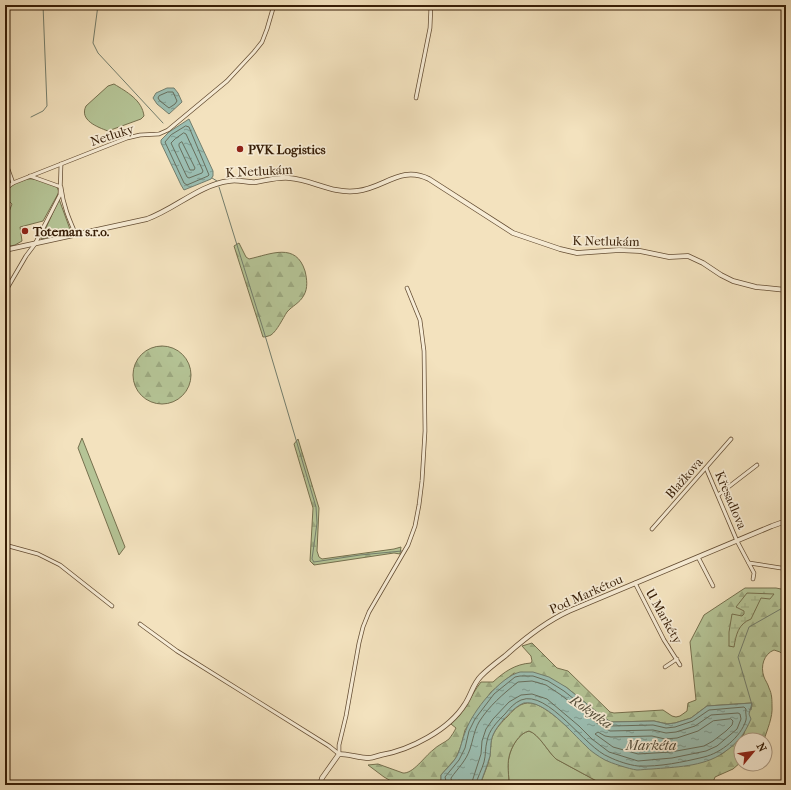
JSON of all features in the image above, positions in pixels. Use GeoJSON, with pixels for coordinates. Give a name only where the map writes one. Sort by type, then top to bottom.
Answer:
{"type":"FeatureCollection","features":[{"type":"Feature","properties":{"kind":"street","name":"Netluky"},"geometry":{"type":"LineString","coordinates":[[5,189],[13,183],[126,138],[140,135],[159,134],[168,130],[227,81],[254,52],[262,42],[268,29],[274,5]]}},
{"type":"Feature","properties":{"kind":"street"},"geometry":{"type":"LineString","coordinates":[[416,98],[430,28],[431,5]]}},
{"type":"Feature","properties":{"kind":"street"},"geometry":{"type":"LineString","coordinates":[[5,161],[13,183]]}},
{"type":"Feature","properties":{"kind":"street"},"geometry":{"type":"LineString","coordinates":[[61,164],[62,200],[76,235]]}},
{"type":"Feature","properties":{"kind":"street","name":"K Netlukám"},"geometry":{"type":"LineString","coordinates":[[5,250],[147,219],[161,213],[201,190],[229,181],[250,182],[272,178],[290,178],[303,180],[332,190],[352,191],[372,188],[399,175],[411,174],[420,175],[429,179],[513,233],[562,250],[577,253],[626,250],[640,251],[669,257],[692,257],[721,275],[734,281],[747,285],[786,290]]}},
{"type":"Feature","properties":{"kind":"street"},"geometry":{"type":"LineString","coordinates":[[30,176],[61,187]]}},
{"type":"Feature","properties":{"kind":"street"},"geometry":{"type":"LineString","coordinates":[[5,292],[26,256],[35,244],[60,194],[61,187]]}},
{"type":"Feature","properties":{"kind":"street"},"geometry":{"type":"LineString","coordinates":[[320,785],[322,778],[339,754],[339,745],[354,676],[358,643],[363,627],[369,612],[408,545],[415,526],[419,505],[425,432],[424,351],[420,320],[408,288]]}},
{"type":"Feature","properties":{"kind":"street","name":"Blažkova"},"geometry":{"type":"LineString","coordinates":[[652,529],[731,439]]}},
{"type":"Feature","properties":{"kind":"street"},"geometry":{"type":"LineString","coordinates":[[718,496],[758,466]]}},
{"type":"Feature","properties":{"kind":"street","name":"Křesadlova"},"geometry":{"type":"LineString","coordinates":[[706,468],[737,540],[754,573],[753,579]]}},
{"type":"Feature","properties":{"kind":"street","name":"Pod Markétou"},"geometry":{"type":"LineString","coordinates":[[339,754],[349,754],[369,758],[388,754],[419,742],[448,724],[456,716],[465,704],[473,686],[481,676],[522,640],[560,615],[737,540],[786,521]]}},
{"type":"Feature","properties":{"kind":"street"},"geometry":{"type":"LineString","coordinates":[[5,545],[38,554],[60,565],[112,606]]}},
{"type":"Feature","properties":{"kind":"street"},"geometry":{"type":"LineString","coordinates":[[698,557],[713,586]]}},
{"type":"Feature","properties":{"kind":"street"},"geometry":{"type":"LineString","coordinates":[[749,564],[783,568]]}},
{"type":"Feature","properties":{"kind":"street","name":"U Markéty"},"geometry":{"type":"LineString","coordinates":[[634,583],[664,640],[680,664]]}},
{"type":"Feature","properties":{"kind":"street"},"geometry":{"type":"LineString","coordinates":[[140,624],[177,651],[329,746],[339,754]]}},
{"type":"Feature","properties":{"kind":"street","name":"U Markéty"},"geometry":{"type":"LineString","coordinates":[[665,667],[677,659]]}},
{"type":"Feature","properties":{"kind":"green space"},"geometry":{"type":"Polygon","coordinates":[[[114,84],[129,93],[137,101],[143,110],[144,116],[141,119],[108,131],[90,122],[84,111],[86,106],[108,86],[114,84]]]}},
{"type":"Feature","properties":{"kind":"green space"},"geometry":{"type":"Polygon","coordinates":[[[27,179],[38,180],[50,184],[57,187],[59,192],[43,221],[20,227],[22,241],[15,245],[5,247],[5,222],[12,204],[5,197],[5,191],[15,183],[27,179]]]}},
{"type":"Feature","properties":{"kind":"green space"},"geometry":{"type":"Polygon","coordinates":[[[59,199],[71,232],[41,239],[59,199]]]}},
{"type":"Feature","properties":{"kind":"green space"},"geometry":{"type":"Polygon","coordinates":[[[239,243],[246,257],[249,259],[274,253],[289,253],[296,256],[301,262],[305,271],[307,283],[304,295],[287,312],[275,331],[269,336],[263,337],[234,246],[239,243]]]}},
{"type":"Feature","properties":{"kind":"green space"},"geometry":{"type":"Polygon","coordinates":[[[156,346],[168,346],[183,354],[191,369],[191,381],[183,396],[168,404],[156,404],[141,396],[133,381],[133,369],[141,354],[156,346]]]}},
{"type":"Feature","properties":{"kind":"green space"},"geometry":{"type":"Polygon","coordinates":[[[82,438],[125,547],[119,555],[78,448],[82,438]]]}},
{"type":"Feature","properties":{"kind":"green space"},"geometry":{"type":"Polygon","coordinates":[[[298,439],[319,508],[317,551],[319,557],[322,559],[401,547],[400,554],[394,553],[314,565],[310,561],[313,508],[294,444],[298,439]]]}},
{"type":"Feature","properties":{"kind":"green space"},"geometry":{"type":"Polygon","coordinates":[[[745,588],[776,588],[786,590],[786,658],[780,652],[774,650],[765,657],[762,669],[764,678],[771,692],[772,699],[771,719],[767,732],[744,732],[751,703],[707,706],[691,718],[675,723],[667,724],[654,721],[611,722],[566,687],[514,673],[491,692],[465,730],[456,758],[441,775],[441,781],[444,785],[425,785],[414,783],[413,785],[398,785],[368,765],[378,764],[403,773],[411,771],[435,748],[449,739],[453,734],[456,728],[451,724],[464,709],[481,682],[493,682],[510,669],[531,663],[531,656],[522,646],[532,643],[557,668],[568,671],[610,712],[663,710],[672,716],[680,716],[687,711],[688,703],[696,700],[690,642],[704,615],[745,588]]]}},
{"type":"Feature","properties":{"kind":"green space"},"geometry":{"type":"Polygon","coordinates":[[[747,593],[774,594],[770,599],[761,598],[751,619],[743,624],[738,630],[734,647],[729,646],[729,632],[732,614],[742,616],[744,614],[744,611],[736,607],[747,593]]]}},
{"type":"Feature","properties":{"kind":"green space"},"geometry":{"type":"Polygon","coordinates":[[[527,703],[538,705],[553,714],[586,746],[722,754],[733,745],[733,769],[715,777],[712,785],[604,785],[556,759],[540,739],[529,731],[525,732],[519,737],[510,753],[508,760],[509,785],[480,785],[489,760],[491,740],[494,732],[518,706],[527,703]]]}},
{"type":"Feature","properties":{"kind":"green space"},"geometry":{"type":"Polygon","coordinates":[[[529,731],[540,739],[556,759],[604,785],[509,785],[508,760],[510,753],[519,737],[525,732],[529,731]]]}},
{"type":"Feature","properties":{"kind":"water"},"geometry":{"type":"Polygon","coordinates":[[[167,88],[174,88],[182,102],[169,114],[157,104],[153,98],[156,93],[167,88]]]}},
{"type":"Feature","properties":{"kind":"water"},"geometry":{"type":"Polygon","coordinates":[[[189,119],[213,171],[213,176],[211,179],[184,190],[161,143],[161,140],[169,132],[189,119]]]}},
{"type":"Feature","properties":{"kind":"water","name":"Markéta"},"geometry":{"type":"Polygon","coordinates":[[[520,672],[533,672],[549,677],[566,687],[611,722],[654,721],[667,724],[675,723],[691,718],[707,706],[752,703],[749,714],[751,719],[744,732],[733,732],[733,745],[715,758],[688,766],[637,770],[602,758],[589,749],[549,711],[532,703],[524,703],[511,712],[495,731],[491,740],[490,756],[480,785],[444,785],[441,781],[441,775],[457,756],[470,722],[488,696],[504,680],[520,672]]]}},
{"type":"Feature","properties":{"kind":"waterway"},"geometry":{"type":"LineString","coordinates":[[31,117],[43,111],[47,106],[43,5]]}},
{"type":"Feature","properties":{"kind":"waterway"},"geometry":{"type":"LineString","coordinates":[[98,5],[93,43],[98,53],[163,123]]}},
{"type":"Feature","properties":{"kind":"waterway"},"geometry":{"type":"LineString","coordinates":[[212,178],[217,181]]}},
{"type":"Feature","properties":{"kind":"waterway"},"geometry":{"type":"LineString","coordinates":[[5,186],[9,182]]}},
{"type":"Feature","properties":{"kind":"waterway"},"geometry":{"type":"LineString","coordinates":[[219,187],[316,507],[317,523],[312,559],[314,562],[360,555],[402,551]]}},
{"type":"Feature","properties":{"kind":"waterway","name":"Rokytka"},"geometry":{"type":"LineString","coordinates":[[749,709],[751,710],[752,705],[738,657],[749,627],[786,606]]}},
{"type":"Feature","properties":{"kind":"place","name":"PVK Logistics"},"geometry":{"type":"Point","coordinates":[240,149]}},
{"type":"Feature","properties":{"kind":"place","name":"Toteman s.r.o."},"geometry":{"type":"Point","coordinates":[25,231]}}]}
